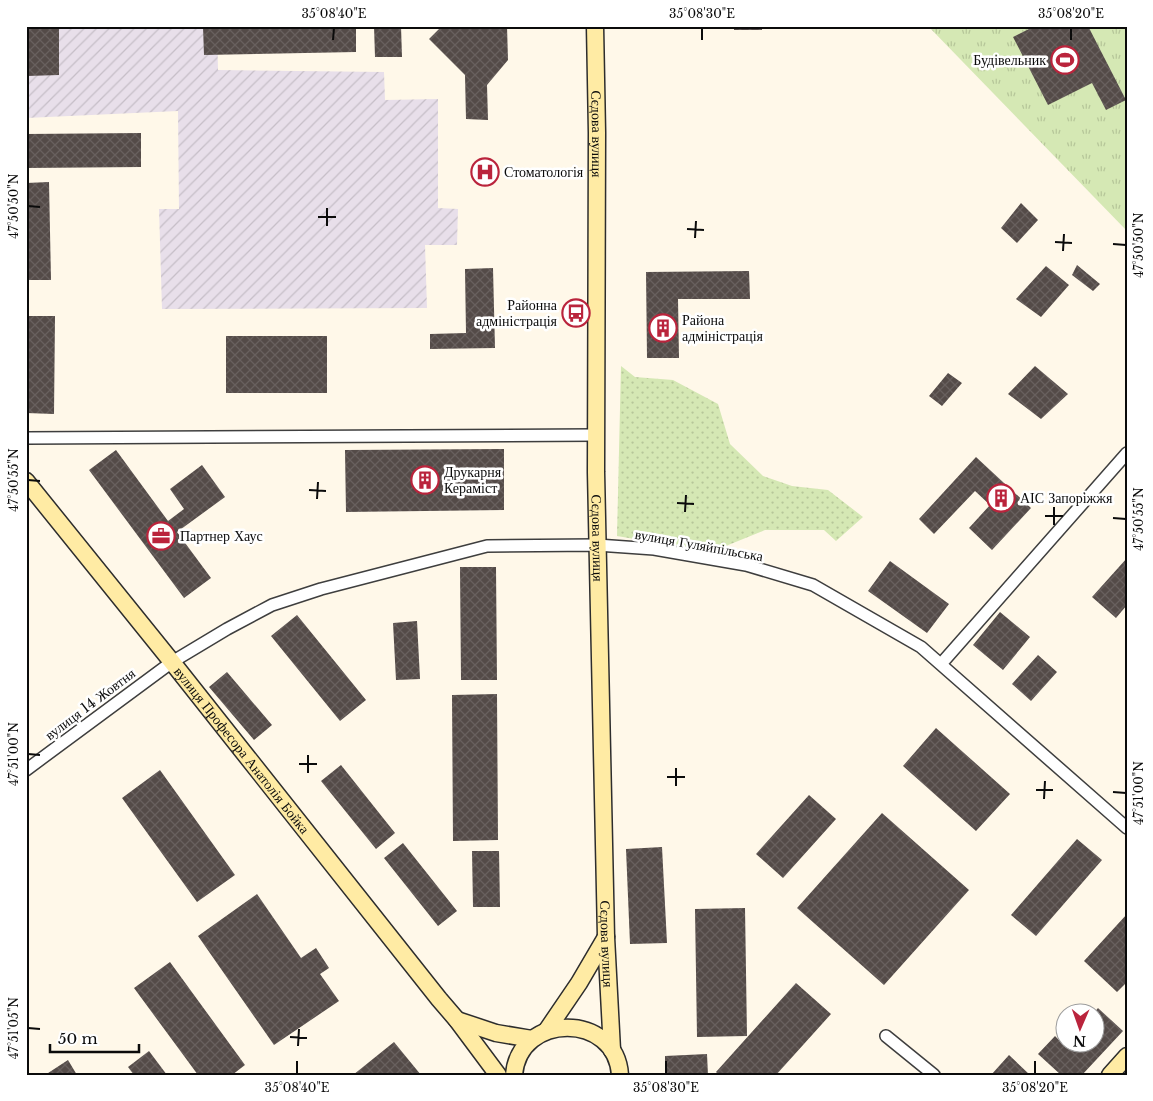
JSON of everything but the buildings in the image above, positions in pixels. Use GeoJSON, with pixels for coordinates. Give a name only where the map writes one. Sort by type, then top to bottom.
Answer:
{"type":"FeatureCollection","features":[{"type":"Feature","properties":{"kind":"street","name":"Сєдова вулиця"},"geometry":{"type":"LineString","coordinates":[[595,26],[597,132],[597,545],[606,938],[612,1050]]}},
{"type":"Feature","properties":{"kind":"street"},"geometry":{"type":"LineString","coordinates":[[26,438],[596,436]]}},
{"type":"Feature","properties":{"kind":"street"},"geometry":{"type":"LineString","coordinates":[[941,664],[1127,453]]}},
{"type":"Feature","properties":{"kind":"street","name":"вулиця Професора Анатолія Бойка"},"geometry":{"type":"LineString","coordinates":[[26,481],[172,662],[438,1000],[457,1020],[498,1075]]}},
{"type":"Feature","properties":{"kind":"street","name":"вулиця Гуляйпільська"},"geometry":{"type":"LineString","coordinates":[[172,662],[272,605],[321,589],[487,546],[597,545],[654,549],[746,565],[813,586],[921,647],[1127,828]]}},
{"type":"Feature","properties":{"kind":"street","name":"вулиця 14 Жовтня"},"geometry":{"type":"LineString","coordinates":[[26,770],[172,662]]}},
{"type":"Feature","properties":{"kind":"street"},"geometry":{"type":"LineString","coordinates":[[547,1030],[579,983],[606,938]]}},
{"type":"Feature","properties":{"kind":"street"},"geometry":{"type":"LineString","coordinates":[[457,1020],[496,1033],[532,1039]]}},
{"type":"Feature","properties":{"kind":"street"},"geometry":{"type":"LineString","coordinates":[[514,1075],[521,1052],[532,1039],[547,1030],[565,1026],[583,1029],[600,1037],[612,1050],[620,1067],[620,1075]]}},
{"type":"Feature","properties":{"kind":"street"},"geometry":{"type":"LineString","coordinates":[[886,1036],[934,1075]]}},
{"type":"Feature","properties":{"kind":"street"},"geometry":{"type":"LineString","coordinates":[[1110,1075],[1127,1056]]}},
{"type":"Feature","properties":{"kind":"shaded area"},"geometry":{"type":"Polygon","coordinates":[[[26,26],[217,26],[218,70],[384,72],[385,100],[438,99],[438,208],[458,209],[457,245],[425,245],[427,308],[162,309],[159,209],[179,209],[178,111],[26,118],[26,26]]]}},
{"type":"Feature","properties":{"kind":"green space"},"geometry":{"type":"Polygon","coordinates":[[[928,26],[1127,26],[1127,231],[928,26]]]}},
{"type":"Feature","properties":{"kind":"green space"},"geometry":{"type":"Polygon","coordinates":[[[621,366],[635,377],[673,380],[718,404],[730,444],[763,476],[792,486],[828,490],[863,517],[836,541],[824,530],[765,530],[711,552],[617,536],[621,366]]]}},
{"type":"Feature","properties":{"kind":"place","name":"Будівельник"},"geometry":{"type":"Point","coordinates":[1065,60]}},
{"type":"Feature","properties":{"kind":"place","name":"Стоматологія"},"geometry":{"type":"Point","coordinates":[485,172]}},
{"type":"Feature","properties":{"kind":"place","name":"Районна адміністрація"},"geometry":{"type":"Point","coordinates":[576,313]}},
{"type":"Feature","properties":{"kind":"place","name":"Района адміністрація"},"geometry":{"type":"Point","coordinates":[663,328]}},
{"type":"Feature","properties":{"kind":"place","name":"Друкарня Кераміст"},"geometry":{"type":"Point","coordinates":[425,480]}},
{"type":"Feature","properties":{"kind":"place","name":"АІС Запоріжжя"},"geometry":{"type":"Point","coordinates":[1001,498]}},
{"type":"Feature","properties":{"kind":"place","name":"Партнер Хаус"},"geometry":{"type":"Point","coordinates":[161,536]}}]}
